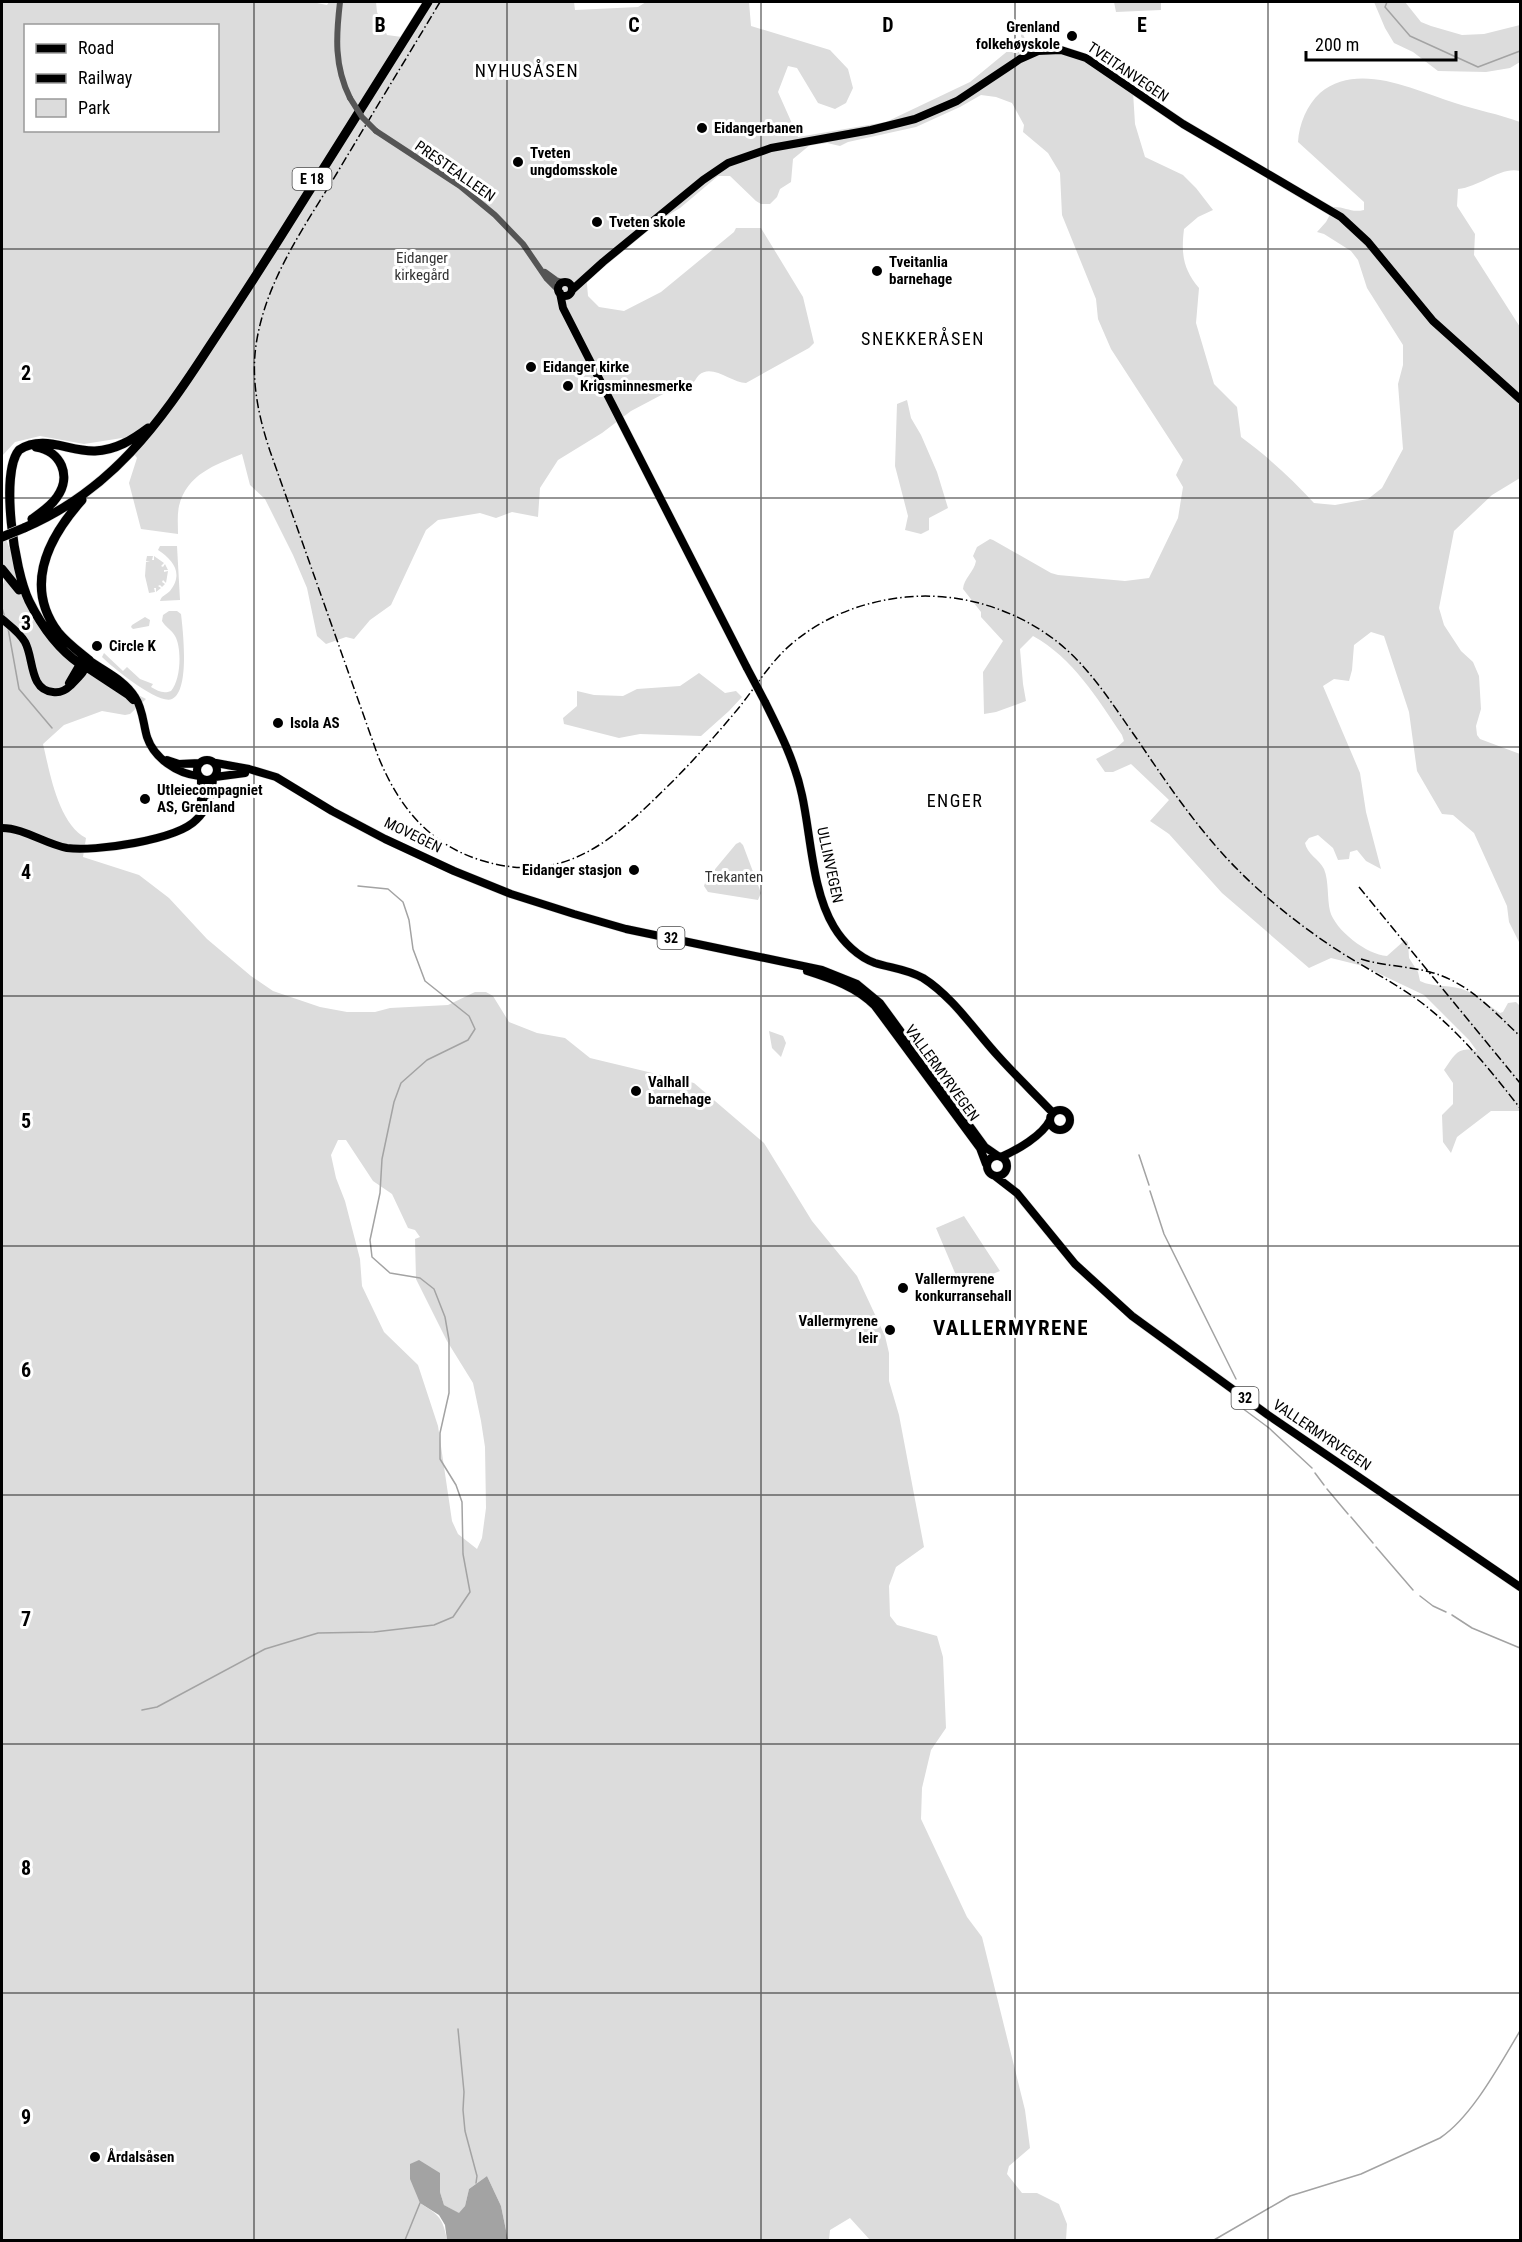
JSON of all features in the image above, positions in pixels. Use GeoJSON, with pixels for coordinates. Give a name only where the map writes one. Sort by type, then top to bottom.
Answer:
{"type":"FeatureCollection","features":[{"type":"Feature","properties":{"kind":"highway","name":"E 18"},"geometry":{"type":"LineString","coordinates":[[2,537],[61,505],[92,484],[127,452],[148,428],[177,389],[247,282],[423,2]]}},
{"type":"Feature","properties":{"kind":"highway","name":"E 18"},"geometry":{"type":"LineString","coordinates":[[85,664],[55,627],[45,607],[42,588],[43,568],[48,549],[58,529],[94,487],[138,446],[175,400],[428,2]]}},
{"type":"Feature","properties":{"kind":"highway","name":"E 18"},"geometry":{"type":"LineString","coordinates":[[85,664],[60,646],[36,614],[22,586],[13,560],[3,497],[3,478],[9,460],[28,446],[44,443],[88,451],[103,450],[123,444],[148,428]]}},
{"type":"Feature","properties":{"kind":"highway","name":"E 18"},"geometry":{"type":"LineString","coordinates":[[26,523],[49,507],[64,483],[61,462],[52,453],[42,448],[28,446]]}},
{"type":"Feature","properties":{"kind":"highway","name":"E 18"},"geometry":{"type":"LineString","coordinates":[[2,531],[65,507],[94,487]]}},
{"type":"Feature","properties":{"kind":"highway","name":"E 18"},"geometry":{"type":"LineString","coordinates":[[11,546],[38,610],[55,633],[71,645]]}},
{"type":"Feature","properties":{"kind":"highway","name":"E 18"},"geometry":{"type":"LineString","coordinates":[[2,569],[36,614]]}},
{"type":"Feature","properties":{"kind":"main road","name":"TVEITANVEGEN"},"geometry":{"type":"LineString","coordinates":[[571,292],[603,262],[708,176],[742,157],[771,148],[905,122],[957,100],[1020,59],[1046,50],[1061,50],[1086,58],[1183,124],[1341,217],[1368,242],[1433,321],[1521,399]]}},
{"type":"Feature","properties":{"kind":"main road","name":"TVEITANVEGEN"},"geometry":{"type":"LineString","coordinates":[[564,282],[603,262]]}},
{"type":"Feature","properties":{"kind":"main road"},"geometry":{"type":"LineString","coordinates":[[564,282],[570,284],[571,292],[567,307],[573,324],[563,308],[559,286],[564,282]]}},
{"type":"Feature","properties":{"kind":"main road"},"geometry":{"type":"LineString","coordinates":[[560,292],[566,295],[571,292]]}},
{"type":"Feature","properties":{"kind":"main road","name":"ULLINVEGEN"},"geometry":{"type":"LineString","coordinates":[[573,324],[783,737],[804,803],[820,894],[839,934],[847,944],[867,958],[910,972],[935,987],[1052,1116],[1052,1126],[1056,1129],[1065,1128],[1070,1119],[1064,1110],[1058,1110],[1052,1116]]}},
{"type":"Feature","properties":{"kind":"main road"},"geometry":{"type":"LineString","coordinates":[[2,619],[26,644],[35,678],[41,687],[50,692],[61,691],[85,664]]}},
{"type":"Feature","properties":{"kind":"main road","name":"32"},"geometry":{"type":"LineString","coordinates":[[85,664],[130,690],[143,715],[150,743],[170,766],[207,780],[214,778]]}},
{"type":"Feature","properties":{"kind":"main road","name":"32"},"geometry":{"type":"LineString","coordinates":[[163,759],[179,764],[200,763],[208,759],[216,763]]}},
{"type":"Feature","properties":{"kind":"main road"},"geometry":{"type":"LineString","coordinates":[[200,763],[197,771],[200,778],[201,813]]}},
{"type":"Feature","properties":{"kind":"main road"},"geometry":{"type":"LineString","coordinates":[[2,828],[15,830],[64,847],[100,848],[181,830],[197,820],[210,798],[218,769],[216,763]]}},
{"type":"Feature","properties":{"kind":"main road","name":"MOVEGEN"},"geometry":{"type":"LineString","coordinates":[[216,763],[276,777],[332,811],[431,861],[487,885],[562,911],[644,933],[781,961],[845,985],[873,1000]]}},
{"type":"Feature","properties":{"kind":"main road","name":"MOVEGEN"},"geometry":{"type":"LineString","coordinates":[[214,778],[237,773],[259,772]]}},
{"type":"Feature","properties":{"kind":"main road","name":"VALLERMYRVEGEN"},"geometry":{"type":"LineString","coordinates":[[873,1000],[985,1147],[1000,1156],[1007,1166],[1017,1193]]}},
{"type":"Feature","properties":{"kind":"main road","name":"VALLERMYRVEGEN"},"geometry":{"type":"LineString","coordinates":[[873,1000],[980,1148],[988,1172],[1017,1193],[1075,1264],[1132,1316],[1275,1420],[1521,1587]]}},
{"type":"Feature","properties":{"kind":"main road"},"geometry":{"type":"LineString","coordinates":[[986,1164],[990,1158],[1019,1147],[1042,1130],[1052,1116]]}},
{"type":"Feature","properties":{"kind":"main road"},"geometry":{"type":"LineString","coordinates":[[995,1176],[1003,1174],[1007,1166],[1022,1150],[1046,1133],[1056,1129]]}},
{"type":"Feature","properties":{"kind":"street","name":"PRESTEALLEEN"},"geometry":{"type":"LineString","coordinates":[[340,2],[337,58],[343,84],[362,117],[376,131],[473,196],[507,227],[542,269],[556,280],[564,282]]}},
{"type":"Feature","properties":{"kind":"street","name":"PRESTEALLEEN"},"geometry":{"type":"LineString","coordinates":[[542,269],[547,279],[560,292]]}},
{"type":"Feature","properties":{"kind":"green space","name":"Eidanger kirkegård"},"geometry":{"type":"Polygon","coordinates":[[[2,2],[312,2],[327,5],[329,2],[376,2],[377,12],[387,35],[402,37],[424,2],[574,2],[575,10],[638,7],[646,2],[749,2],[751,26],[830,50],[848,69],[853,88],[846,103],[835,109],[818,103],[797,68],[788,66],[778,92],[798,137],[886,122],[970,82],[1021,40],[1021,30],[1032,54],[1053,50],[1082,57],[1133,92],[1135,124],[1145,157],[1183,175],[1213,210],[1198,217],[1184,229],[1183,246],[1186,268],[1199,288],[1196,323],[1214,384],[1237,407],[1241,437],[1279,468],[1314,503],[1335,505],[1368,499],[1382,488],[1403,449],[1398,384],[1403,365],[1403,345],[1367,288],[1358,260],[1351,251],[1317,232],[1326,222],[1334,207],[1364,210],[1364,202],[1298,142],[1304,115],[1320,93],[1335,84],[1351,79],[1369,79],[1404,86],[1520,122],[1520,171],[1505,171],[1474,185],[1458,189],[1457,206],[1475,234],[1474,255],[1520,327],[1520,478],[1492,495],[1454,531],[1439,608],[1444,625],[1461,651],[1473,662],[1479,676],[1481,709],[1476,726],[1477,735],[1480,739],[1520,754],[1520,944],[1509,922],[1507,906],[1474,833],[1453,815],[1442,814],[1417,771],[1409,712],[1384,636],[1371,632],[1354,645],[1349,681],[1334,679],[1323,686],[1360,773],[1366,812],[1381,869],[1366,861],[1357,850],[1350,852],[1349,859],[1338,860],[1333,848],[1318,835],[1309,838],[1305,843],[1324,869],[1333,918],[1353,940],[1370,951],[1387,956],[1405,940],[1408,942],[1409,958],[1418,972],[1420,981],[1467,991],[1500,1013],[1508,1003],[1516,1002],[1520,1006],[1520,1111],[1491,1111],[1457,1137],[1451,1153],[1443,1142],[1442,1115],[1453,1104],[1453,1083],[1444,1070],[1457,1053],[1465,1050],[1477,1051],[1469,1040],[1424,995],[1363,966],[1331,958],[1309,968],[1222,893],[1169,834],[1150,821],[1169,800],[1131,764],[1113,772],[1105,772],[1096,759],[1115,749],[1124,741],[1122,735],[1083,680],[1047,645],[1033,636],[1020,649],[1026,701],[984,714],[983,672],[1003,641],[981,617],[981,612],[963,589],[975,565],[976,561],[973,556],[977,547],[990,539],[993,540],[1058,575],[1125,581],[1149,578],[1178,518],[1183,487],[1176,475],[1183,460],[1111,349],[1098,319],[1096,299],[1062,215],[1060,173],[1048,153],[1023,132],[1024,125],[1012,103],[996,97],[981,95],[916,127],[848,142],[840,146],[827,143],[810,145],[793,159],[791,182],[780,189],[777,197],[770,204],[761,204],[756,201],[730,176],[718,176],[680,208],[612,249],[586,273],[588,296],[599,307],[624,311],[661,292],[736,228],[761,228],[803,297],[814,343],[746,383],[716,372],[704,372],[693,383],[686,382],[631,411],[602,433],[558,460],[540,488],[538,517],[512,512],[496,518],[480,513],[438,520],[426,530],[391,605],[370,620],[354,639],[346,637],[326,644],[317,636],[307,588],[265,499],[250,485],[242,454],[203,472],[188,486],[179,506],[178,534],[141,529],[129,483],[137,458],[122,438],[84,444],[40,436],[15,442],[2,456],[2,2]]]}},
{"type":"Feature","properties":{"kind":"green space"},"geometry":{"type":"Polygon","coordinates":[[[1114,2],[1161,2],[1161,10],[1116,12],[1114,2]]]}},
{"type":"Feature","properties":{"kind":"green space"},"geometry":{"type":"Polygon","coordinates":[[[1374,2],[1405,2],[1421,22],[1462,35],[1484,34],[1520,25],[1520,62],[1510,68],[1486,72],[1438,71],[1413,52],[1394,43],[1374,2]]]}},
{"type":"Feature","properties":{"kind":"green space"},"geometry":{"type":"Polygon","coordinates":[[[907,400],[911,418],[937,472],[948,508],[929,518],[929,530],[921,534],[905,530],[908,516],[895,466],[897,404],[907,400]]]}},
{"type":"Feature","properties":{"kind":"green space"},"geometry":{"type":"Polygon","coordinates":[[[2,529],[19,572],[52,633],[100,676],[146,699],[130,714],[102,711],[64,725],[43,744],[52,783],[62,809],[76,831],[86,838],[83,857],[139,875],[169,898],[207,939],[251,976],[273,991],[320,1007],[347,1012],[375,1012],[390,1008],[448,1005],[475,992],[486,992],[493,996],[509,1022],[537,1033],[565,1038],[590,1058],[694,1083],[764,1143],[812,1221],[857,1276],[885,1336],[889,1353],[889,1381],[899,1415],[924,1547],[896,1567],[889,1586],[890,1616],[897,1625],[937,1636],[943,1657],[946,1728],[931,1750],[922,1788],[921,1819],[967,1917],[982,1937],[1025,2110],[1030,2148],[1009,2166],[1007,2174],[1022,2193],[1037,2193],[1059,2204],[1067,2224],[1066,2240],[870,2240],[850,2218],[830,2230],[829,2240],[508,2240],[501,2206],[487,2176],[469,2189],[465,2206],[460,2214],[444,2205],[440,2192],[440,2173],[420,2203],[439,2218],[447,2240],[2,2240],[2,588],[5,577],[2,571],[2,529]],[[338,1140],[331,1155],[360,1259],[362,1286],[384,1332],[418,1365],[438,1426],[452,1521],[458,1534],[477,1549],[482,1538],[486,1508],[485,1447],[473,1383],[447,1341],[416,1279],[415,1239],[420,1237],[415,1230],[408,1228],[392,1194],[373,1181],[346,1140],[338,1140]]]}},
{"type":"Feature","properties":{"kind":"green space"},"geometry":{"type":"Polygon","coordinates":[[[160,546],[177,546],[180,600],[160,601],[174,584],[176,573],[172,563],[158,550],[160,546]]]}},
{"type":"Feature","properties":{"kind":"green space"},"geometry":{"type":"Polygon","coordinates":[[[147,556],[153,556],[152,560],[154,560],[154,556],[164,563],[161,566],[165,564],[168,570],[164,570],[164,572],[168,571],[166,583],[163,580],[165,584],[162,587],[158,586],[161,588],[156,592],[154,588],[155,592],[149,593],[145,576],[146,562],[150,562],[146,561],[147,556]]]}},
{"type":"Feature","properties":{"kind":"green space"},"geometry":{"type":"Polygon","coordinates":[[[169,611],[177,611],[181,614],[184,660],[178,694],[172,699],[165,699],[146,691],[102,657],[104,653],[123,671],[127,667],[140,679],[153,684],[151,687],[156,690],[171,691],[179,672],[179,648],[175,636],[162,621],[163,615],[169,611]]]}},
{"type":"Feature","properties":{"kind":"green space"},"geometry":{"type":"Polygon","coordinates":[[[145,617],[150,620],[149,626],[133,629],[131,627],[132,625],[145,617]]]}},
{"type":"Feature","properties":{"kind":"green space"},"geometry":{"type":"Polygon","coordinates":[[[699,673],[725,693],[736,691],[742,697],[701,736],[640,734],[619,738],[564,724],[563,718],[577,706],[577,691],[594,695],[623,696],[637,689],[680,686],[699,673]]]}},
{"type":"Feature","properties":{"kind":"green space","name":"Trekanten"},"geometry":{"type":"Polygon","coordinates":[[[740,842],[761,893],[758,900],[708,892],[704,886],[706,880],[740,842]]]}},
{"type":"Feature","properties":{"kind":"green space"},"geometry":{"type":"Polygon","coordinates":[[[769,1031],[783,1036],[786,1043],[781,1057],[772,1048],[769,1031]]]}},
{"type":"Feature","properties":{"kind":"green space"},"geometry":{"type":"Polygon","coordinates":[[[964,1216],[1000,1271],[961,1287],[936,1228],[964,1216]]]}},
{"type":"Feature","properties":{"kind":"shaded area"},"geometry":{"type":"Polygon","coordinates":[[[419,2160],[440,2173],[440,2192],[444,2205],[459,2213],[465,2206],[469,2189],[487,2176],[501,2206],[508,2240],[447,2240],[445,2225],[439,2215],[420,2203],[410,2179],[410,2164],[419,2160]]]}},
{"type":"Feature","properties":{"kind":"waterway"},"geometry":{"type":"LineString","coordinates":[[1387,2],[1385,7],[1410,36],[1478,67],[1520,51]]}},
{"type":"Feature","properties":{"kind":"waterway"},"geometry":{"type":"LineString","coordinates":[[2,608],[5,618]]}},
{"type":"Feature","properties":{"kind":"waterway"},"geometry":{"type":"LineString","coordinates":[[8,628],[19,689],[52,728]]}},
{"type":"Feature","properties":{"kind":"waterway"},"geometry":{"type":"LineString","coordinates":[[142,1710],[157,1707],[265,1649],[318,1633],[374,1632],[434,1625],[453,1617],[470,1592],[463,1554],[462,1502],[456,1485],[440,1459],[440,1433],[449,1393],[449,1340],[445,1317],[434,1289],[420,1278],[390,1273],[372,1257],[370,1240],[380,1193],[382,1159],[394,1102],[401,1083],[427,1060],[468,1040],[475,1029],[469,1016],[425,981],[413,949],[409,920],[403,902],[388,889],[358,886]]}},
{"type":"Feature","properties":{"kind":"waterway"},"geometry":{"type":"LineString","coordinates":[[1139,1155],[1149,1185]]}},
{"type":"Feature","properties":{"kind":"waterway"},"geometry":{"type":"LineString","coordinates":[[1150,1191],[1164,1234],[1236,1379]]}},
{"type":"Feature","properties":{"kind":"waterway"},"geometry":{"type":"LineString","coordinates":[[1238,1405],[1269,1428],[1312,1468]]}},
{"type":"Feature","properties":{"kind":"waterway"},"geometry":{"type":"LineString","coordinates":[[1315,1473],[1324,1485]]}},
{"type":"Feature","properties":{"kind":"waterway"},"geometry":{"type":"LineString","coordinates":[[1327,1489],[1348,1514]]}},
{"type":"Feature","properties":{"kind":"waterway"},"geometry":{"type":"LineString","coordinates":[[1351,1517],[1373,1543]]}},
{"type":"Feature","properties":{"kind":"waterway"},"geometry":{"type":"LineString","coordinates":[[1376,1547],[1413,1590]]}},
{"type":"Feature","properties":{"kind":"waterway"},"geometry":{"type":"LineString","coordinates":[[1420,1596],[1446,1612]]}},
{"type":"Feature","properties":{"kind":"waterway"},"geometry":{"type":"LineString","coordinates":[[1452,1615],[1472,1628],[1520,1648]]}},
{"type":"Feature","properties":{"kind":"waterway"},"geometry":{"type":"LineString","coordinates":[[458,2029],[465,2131],[477,2176],[476,2183]]}},
{"type":"Feature","properties":{"kind":"waterway"},"geometry":{"type":"LineString","coordinates":[[1214,2240],[1290,2196],[1361,2174],[1440,2138],[1452,2129],[1474,2104],[1520,2031]]}},
{"type":"Feature","properties":{"kind":"waterway"},"geometry":{"type":"LineString","coordinates":[[405,2240],[420,2203]]}},
{"type":"Feature","properties":{"kind":"railway"},"geometry":{"type":"LineString","coordinates":[[440,2],[289,253],[262,316],[254,367],[259,410],[270,451],[378,756],[395,791],[417,820],[445,843],[461,853],[480,860],[511,867],[538,867],[563,862],[609,839],[630,822],[680,774],[713,738],[786,648],[820,624],[862,606],[906,597],[946,597],[985,605],[1021,619],[1039,629],[1068,651],[1100,686],[1172,790],[1224,856],[1264,894],[1303,926],[1422,1003],[1474,1052],[1520,1108]]}},
{"type":"Feature","properties":{"kind":"railway"},"geometry":{"type":"LineString","coordinates":[[1359,887],[1520,1083]]}},
{"type":"Feature","properties":{"kind":"railway"},"geometry":{"type":"LineString","coordinates":[[1361,959],[1413,968],[1444,977],[1479,998],[1520,1036]]}},
{"type":"Feature","properties":{"kind":"place","name":"Grenland folkehøyskole"},"geometry":{"type":"Point","coordinates":[1072,36]}},
{"type":"Feature","properties":{"kind":"place","name":"Eidangerbanen"},"geometry":{"type":"Point","coordinates":[702,128]}},
{"type":"Feature","properties":{"kind":"place","name":"Tveten ungdomsskole"},"geometry":{"type":"Point","coordinates":[518,162]}},
{"type":"Feature","properties":{"kind":"place","name":"Tveten skole"},"geometry":{"type":"Point","coordinates":[597,222]}},
{"type":"Feature","properties":{"kind":"place","name":"Tveitanlia barnehage"},"geometry":{"type":"Point","coordinates":[877,271]}},
{"type":"Feature","properties":{"kind":"place","name":"Eidanger kirke"},"geometry":{"type":"Point","coordinates":[531,367]}},
{"type":"Feature","properties":{"kind":"place","name":"Krigsminnesmerke"},"geometry":{"type":"Point","coordinates":[568,386]}},
{"type":"Feature","properties":{"kind":"place","name":"Circle K"},"geometry":{"type":"Point","coordinates":[97,646]}},
{"type":"Feature","properties":{"kind":"place","name":"Isola AS"},"geometry":{"type":"Point","coordinates":[278,723]}},
{"type":"Feature","properties":{"kind":"place","name":"Utleiecompagniet AS, Grenland"},"geometry":{"type":"Point","coordinates":[145,799]}},
{"type":"Feature","properties":{"kind":"place","name":"Eidanger stasjon"},"geometry":{"type":"Point","coordinates":[634,870]}},
{"type":"Feature","properties":{"kind":"place","name":"Valhall barnehage"},"geometry":{"type":"Point","coordinates":[636,1091]}},
{"type":"Feature","properties":{"kind":"place","name":"Vallermyrene konkurransehall"},"geometry":{"type":"Point","coordinates":[903,1288]}},
{"type":"Feature","properties":{"kind":"place","name":"Vallermyrene leir"},"geometry":{"type":"Point","coordinates":[890,1330]}},
{"type":"Feature","properties":{"kind":"place","name":"Årdalsåsen"},"geometry":{"type":"Point","coordinates":[95,2157]}},
{"type":"Feature","properties":{"kind":"district","name":"NYHUSÅSEN"},"geometry":{"type":"Point","coordinates":[527,70]}},
{"type":"Feature","properties":{"kind":"district","name":"SNEKKERÅSEN"},"geometry":{"type":"Point","coordinates":[923,338]}},
{"type":"Feature","properties":{"kind":"district","name":"ENGER"},"geometry":{"type":"Point","coordinates":[955,800]}},
{"type":"Feature","properties":{"kind":"district","name":"VALLERMYRENE"},"geometry":{"type":"Point","coordinates":[1011,1328]}}]}
